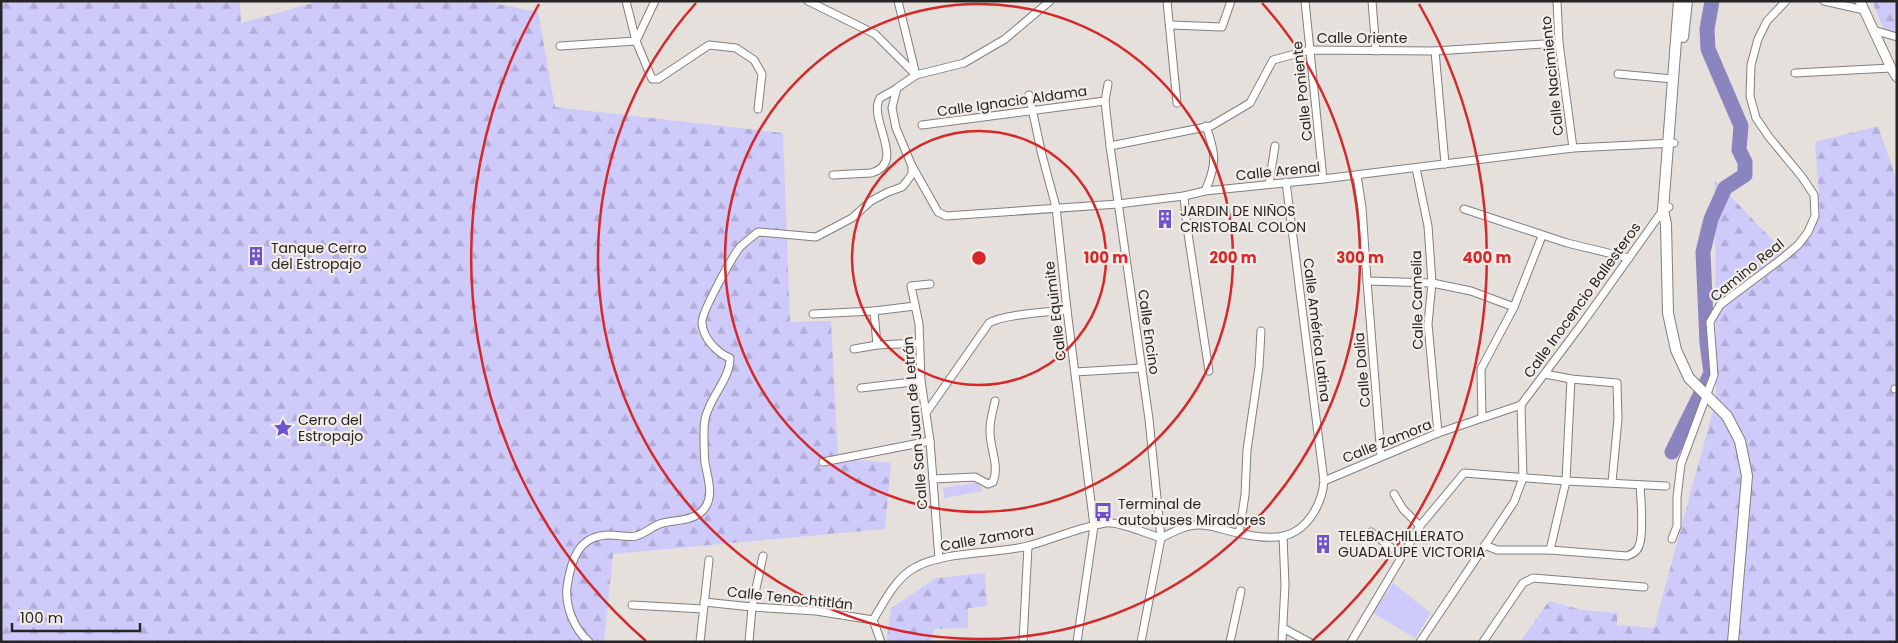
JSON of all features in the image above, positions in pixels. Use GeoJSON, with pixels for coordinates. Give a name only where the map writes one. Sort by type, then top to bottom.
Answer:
{"type":"FeatureCollection","features":[{"type":"Feature","properties":{"kind":"main road"},"geometry":{"type":"LineString","coordinates":[[1671,143],[1673,79],[1679,1]]}},
{"type":"Feature","properties":{"kind":"main road"},"geometry":{"type":"LineString","coordinates":[[1686,1],[1666,208],[1668,313],[1676,350],[1689,378],[1727,416],[1740,441],[1747,476],[1732,642]]}},
{"type":"Feature","properties":{"kind":"street"},"geometry":{"type":"LineString","coordinates":[[626,1],[636,41],[652,79],[658,79],[709,45],[736,48],[754,60],[762,74],[758,109]]}},
{"type":"Feature","properties":{"kind":"street"},"geometry":{"type":"LineString","coordinates":[[636,41],[655,1]]}},
{"type":"Feature","properties":{"kind":"street"},"geometry":{"type":"LineString","coordinates":[[808,1],[875,34],[916,75]]}},
{"type":"Feature","properties":{"kind":"street"},"geometry":{"type":"LineString","coordinates":[[898,1],[916,75]]}},
{"type":"Feature","properties":{"kind":"street"},"geometry":{"type":"LineString","coordinates":[[833,176],[872,174],[878,172],[884,166],[887,153],[878,111],[878,101],[880,98],[916,75],[964,64],[1005,39],[1050,1]]}},
{"type":"Feature","properties":{"kind":"street"},"geometry":{"type":"LineString","coordinates":[[1167,1],[1177,103]]}},
{"type":"Feature","properties":{"kind":"street"},"geometry":{"type":"LineString","coordinates":[[1170,24],[1222,27],[1231,1]]}},
{"type":"Feature","properties":{"kind":"street","name":"Calle Poniente"},"geometry":{"type":"LineString","coordinates":[[1305,1],[1323,179]]}},
{"type":"Feature","properties":{"kind":"street"},"geometry":{"type":"LineString","coordinates":[[1372,1],[1376,51]]}},
{"type":"Feature","properties":{"kind":"street","name":"Calle Nacimiento"},"geometry":{"type":"LineString","coordinates":[[1557,1],[1559,43],[1573,148]]}},
{"type":"Feature","properties":{"kind":"street","name":"Camino Real"},"geometry":{"type":"LineString","coordinates":[[1672,539],[1677,526],[1677,497],[1681,464],[1704,395],[1714,375],[1710,322],[1720,305],[1798,245],[1808,232],[1815,216],[1814,195],[1756,118],[1750,96],[1751,65],[1758,39],[1767,21],[1786,1]]}},
{"type":"Feature","properties":{"kind":"street"},"geometry":{"type":"LineString","coordinates":[[1824,1],[1864,10]]}},
{"type":"Feature","properties":{"kind":"street"},"geometry":{"type":"LineString","coordinates":[[1860,1],[1897,77]]}},
{"type":"Feature","properties":{"kind":"street"},"geometry":{"type":"LineString","coordinates":[[1873,30],[1897,36]]}},
{"type":"Feature","properties":{"kind":"street"},"geometry":{"type":"LineString","coordinates":[[560,46],[636,41]]}},
{"type":"Feature","properties":{"kind":"street","name":"Calle Oriente"},"geometry":{"type":"LineString","coordinates":[[1110,146],[1211,126],[1250,103],[1273,60],[1310,50],[1435,51],[1559,43]]}},
{"type":"Feature","properties":{"kind":"street"},"geometry":{"type":"LineString","coordinates":[[1435,51],[1445,164]]}},
{"type":"Feature","properties":{"kind":"street"},"geometry":{"type":"LineString","coordinates":[[1795,73],[1891,68]]}},
{"type":"Feature","properties":{"kind":"street"},"geometry":{"type":"LineString","coordinates":[[1618,74],[1673,79]]}},
{"type":"Feature","properties":{"kind":"street","name":"Calle Encino"},"geometry":{"type":"LineString","coordinates":[[1108,84],[1105,101],[1110,146],[1149,419],[1160,538],[1141,642]]}},
{"type":"Feature","properties":{"kind":"street"},"geometry":{"type":"LineString","coordinates":[[589,642],[574,623],[566,594],[572,561],[582,544],[597,536],[635,536],[662,523],[689,518],[700,512],[708,502],[710,487],[705,461],[704,430],[707,411],[726,375],[730,358],[722,354],[710,343],[702,323],[708,303],[740,248],[758,232],[816,237],[852,218],[871,201],[902,187],[912,174],[912,166],[893,117],[892,100],[896,88]]}},
{"type":"Feature","properties":{"kind":"street","name":"Calle Equimite"},"geometry":{"type":"LineString","coordinates":[[1030,94],[1042,155],[1056,207],[1066,310],[1094,526],[1077,642]]}},
{"type":"Feature","properties":{"kind":"street","name":"Calle Ignacio Aldama"},"geometry":{"type":"LineString","coordinates":[[922,125],[1105,101]]}},
{"type":"Feature","properties":{"kind":"street"},"geometry":{"type":"LineString","coordinates":[[1205,191],[1213,173],[1215,150],[1206,126]]}},
{"type":"Feature","properties":{"kind":"street","name":"Calle Arenal"},"geometry":{"type":"LineString","coordinates":[[912,166],[941,215],[1118,204],[1184,196],[1205,191],[1323,179],[1573,148],[1671,143]]}},
{"type":"Feature","properties":{"kind":"street"},"geometry":{"type":"LineString","coordinates":[[1269,184],[1275,146]]}},
{"type":"Feature","properties":{"kind":"street","name":"Calle Camelia"},"geometry":{"type":"LineString","coordinates":[[1416,168],[1428,226],[1432,282],[1428,324],[1438,433]]}},
{"type":"Feature","properties":{"kind":"street","name":"Calle Dalia"},"geometry":{"type":"LineString","coordinates":[[1357,175],[1362,208],[1382,456]]}},
{"type":"Feature","properties":{"kind":"street","name":"Calle América Latina"},"geometry":{"type":"LineString","coordinates":[[1286,182],[1324,481]]}},
{"type":"Feature","properties":{"kind":"street"},"geometry":{"type":"LineString","coordinates":[[1184,196],[1186,227],[1209,370]]}},
{"type":"Feature","properties":{"kind":"street","name":"Calle Inocencio Ballesteros"},"geometry":{"type":"LineString","coordinates":[[1521,406],[1666,208]]}},
{"type":"Feature","properties":{"kind":"street"},"geometry":{"type":"LineString","coordinates":[[1464,209],[1542,236],[1629,258]]}},
{"type":"Feature","properties":{"kind":"street"},"geometry":{"type":"LineString","coordinates":[[1482,418],[1481,369],[1514,307],[1542,236]]}},
{"type":"Feature","properties":{"kind":"street"},"geometry":{"type":"LineString","coordinates":[[1367,281],[1432,282],[1471,291],[1514,307]]}},
{"type":"Feature","properties":{"kind":"street","name":"Calle San Juan de Letrán"},"geometry":{"type":"LineString","coordinates":[[930,284],[911,286],[919,324],[921,381],[930,441],[940,559]]}},
{"type":"Feature","properties":{"kind":"street"},"geometry":{"type":"LineString","coordinates":[[813,314],[874,311],[915,306]]}},
{"type":"Feature","properties":{"kind":"street"},"geometry":{"type":"LineString","coordinates":[[926,413],[982,331],[992,321],[1066,310]]}},
{"type":"Feature","properties":{"kind":"street"},"geometry":{"type":"LineString","coordinates":[[874,311],[877,346]]}},
{"type":"Feature","properties":{"kind":"street"},"geometry":{"type":"LineString","coordinates":[[1239,534],[1245,495],[1246,450],[1259,367],[1261,331]]}},
{"type":"Feature","properties":{"kind":"street"},"geometry":{"type":"LineString","coordinates":[[854,349],[920,343]]}},
{"type":"Feature","properties":{"kind":"street"},"geometry":{"type":"LineString","coordinates":[[1075,372],[1142,368]]}},
{"type":"Feature","properties":{"kind":"street"},"geometry":{"type":"LineString","coordinates":[[1545,374],[1571,379],[1617,383],[1618,419],[1612,482]]}},
{"type":"Feature","properties":{"kind":"street"},"geometry":{"type":"LineString","coordinates":[[1550,550],[1566,481],[1571,379]]}},
{"type":"Feature","properties":{"kind":"street"},"geometry":{"type":"LineString","coordinates":[[861,388],[921,381]]}},
{"type":"Feature","properties":{"kind":"street"},"geometry":{"type":"LineString","coordinates":[[934,479],[975,477],[988,484],[993,482],[996,475],[996,466],[990,430],[995,401]]}},
{"type":"Feature","properties":{"kind":"street"},"geometry":{"type":"LineString","coordinates":[[1420,642],[1514,502],[1523,478],[1521,406]]}},
{"type":"Feature","properties":{"kind":"street","name":"Calle Zamora"},"geometry":{"type":"LineString","coordinates":[[1324,481],[1438,433],[1521,406]]}},
{"type":"Feature","properties":{"kind":"street"},"geometry":{"type":"LineString","coordinates":[[823,462],[930,441]]}},
{"type":"Feature","properties":{"kind":"street"},"geometry":{"type":"LineString","coordinates":[[1351,642],[1420,526],[1464,473],[1666,486]]}},
{"type":"Feature","properties":{"kind":"street"},"geometry":{"type":"LineString","coordinates":[[1160,538],[1182,528],[1200,524],[1239,534],[1283,536],[1295,531],[1311,518],[1323,495],[1324,481]]}},
{"type":"Feature","properties":{"kind":"street"},"geometry":{"type":"LineString","coordinates":[[1485,545],[1497,550],[1550,550],[1627,556],[1634,553],[1640,545],[1640,485]]}},
{"type":"Feature","properties":{"kind":"street"},"geometry":{"type":"LineString","coordinates":[[1394,494],[1402,509],[1420,526]]}},
{"type":"Feature","properties":{"kind":"street","name":"Calle Zamora"},"geometry":{"type":"LineString","coordinates":[[873,620],[892,590],[908,572],[922,564],[940,559],[1028,546],[1070,531],[1107,522],[1123,525],[1160,538]]}},
{"type":"Feature","properties":{"kind":"street"},"geometry":{"type":"LineString","coordinates":[[1372,532],[1402,556]]}},
{"type":"Feature","properties":{"kind":"street"},"geometry":{"type":"LineString","coordinates":[[1282,642],[1285,585],[1283,536]]}},
{"type":"Feature","properties":{"kind":"street"},"geometry":{"type":"LineString","coordinates":[[1023,642],[1028,546]]}},
{"type":"Feature","properties":{"kind":"street"},"geometry":{"type":"LineString","coordinates":[[749,642],[752,607],[763,556]]}},
{"type":"Feature","properties":{"kind":"street"},"geometry":{"type":"LineString","coordinates":[[700,642],[709,560]]}},
{"type":"Feature","properties":{"kind":"street"},"geometry":{"type":"LineString","coordinates":[[1483,642],[1523,583],[1533,578],[1644,587]]}},
{"type":"Feature","properties":{"kind":"street"},"geometry":{"type":"LineString","coordinates":[[1230,642],[1241,591]]}},
{"type":"Feature","properties":{"kind":"street","name":"Calle Tenochtitlán"},"geometry":{"type":"LineString","coordinates":[[632,605],[752,607],[816,611],[873,620]]}},
{"type":"Feature","properties":{"kind":"street"},"geometry":{"type":"LineString","coordinates":[[873,620],[881,642]]}},
{"type":"Feature","properties":{"kind":"street"},"geometry":{"type":"LineString","coordinates":[[1283,628],[1309,642]]}},
{"type":"Feature","properties":{"kind":"green space"},"geometry":{"type":"Polygon","coordinates":[[[1,1],[240,1],[241,23],[320,1],[482,1],[538,12],[555,107],[783,133],[790,322],[831,321],[838,458],[891,463],[885,529],[613,554],[604,642],[1,642],[1,1]]]}},
{"type":"Feature","properties":{"kind":"green space"},"geometry":{"type":"Polygon","coordinates":[[[1872,1],[1897,1],[1897,36],[1885,33],[1872,1]]]}},
{"type":"Feature","properties":{"kind":"green space"},"geometry":{"type":"Polygon","coordinates":[[[1878,126],[1897,181],[1897,642],[1520,642],[1549,601],[1582,610],[1617,613],[1617,625],[1654,628],[1716,399],[1715,180],[1788,256],[1820,213],[1815,142],[1878,126]]]}},
{"type":"Feature","properties":{"kind":"green space"},"geometry":{"type":"Polygon","coordinates":[[[980,482],[982,491],[944,498],[943,488],[980,482]]]}},
{"type":"Feature","properties":{"kind":"green space"},"geometry":{"type":"Polygon","coordinates":[[[985,573],[987,606],[968,608],[968,628],[934,629],[931,642],[888,642],[891,608],[936,578],[985,573]]]}},
{"type":"Feature","properties":{"kind":"green space"},"geometry":{"type":"Polygon","coordinates":[[[1393,583],[1431,613],[1415,638],[1373,613],[1393,583]]]}},
{"type":"Feature","properties":{"kind":"waterway"},"geometry":{"type":"LineString","coordinates":[[1672,452],[1711,373],[1707,343],[1703,252],[1711,219],[1725,188],[1745,175],[1745,162],[1739,150],[1741,126],[1708,49],[1707,29],[1712,1]]}},
{"type":"Feature","properties":{"kind":"place","name":"JARDIN DE NIÑOS CRISTOBAL COLON"},"geometry":{"type":"Point","coordinates":[1165,219]}},
{"type":"Feature","properties":{"kind":"place","name":"Tanque Cerro del Estropajo"},"geometry":{"type":"Point","coordinates":[256,256]}},
{"type":"Feature","properties":{"kind":"place","name":"Cerro del Estropajo"},"geometry":{"type":"Point","coordinates":[283,428]}},
{"type":"Feature","properties":{"kind":"place","name":"Terminal de autobuses Miradores"},"geometry":{"type":"Point","coordinates":[1103,512]}},
{"type":"Feature","properties":{"kind":"place","name":"TELEBACHILLERATO GUADALUPE VICTORIA"},"geometry":{"type":"Point","coordinates":[1323,544]}}]}
